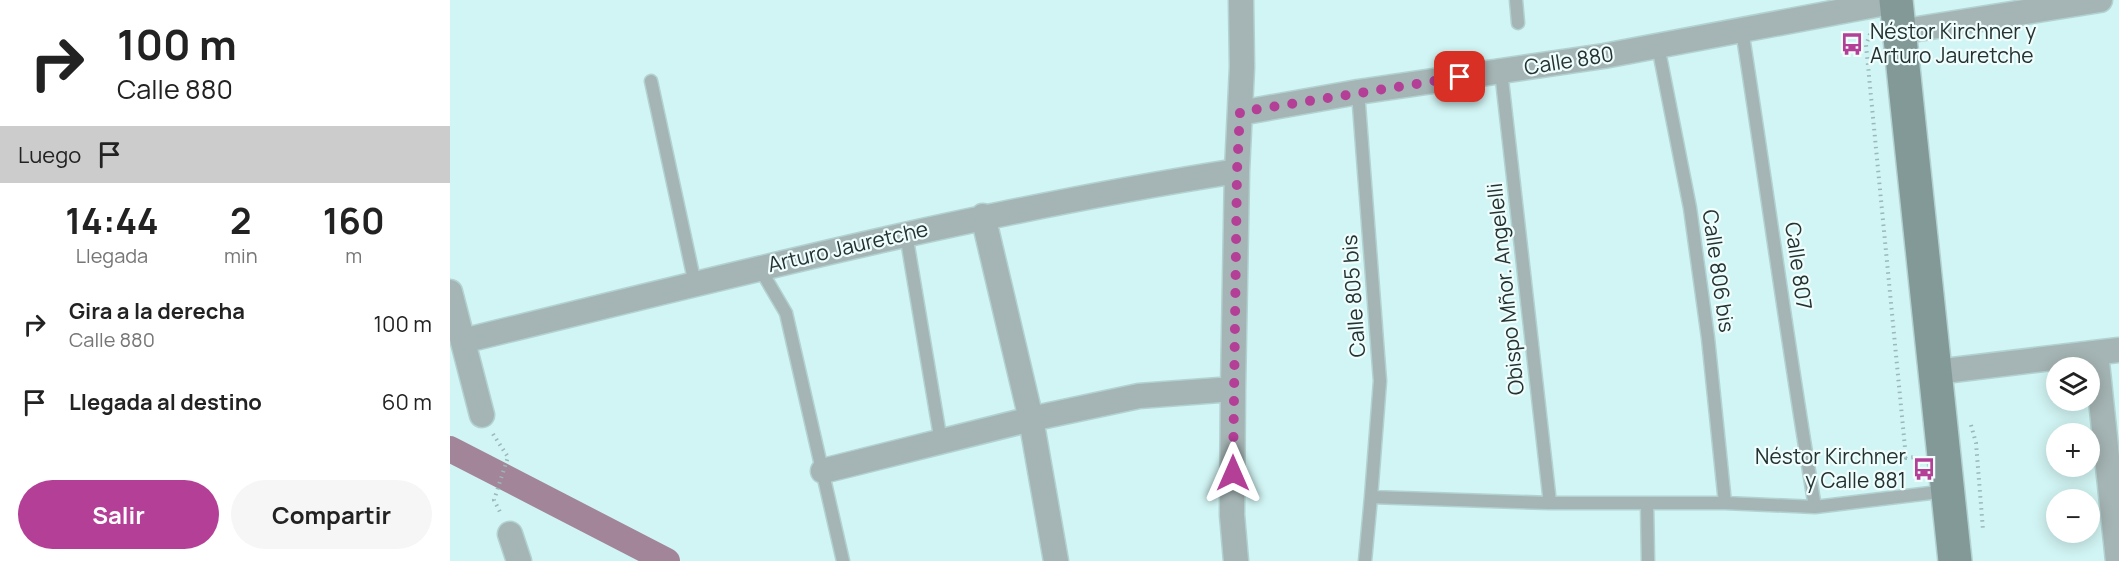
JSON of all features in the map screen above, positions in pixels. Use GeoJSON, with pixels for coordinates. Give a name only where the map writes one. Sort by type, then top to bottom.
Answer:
{"type":"FeatureCollection","features":[{"type":"Feature","properties":{"kind":"main road"},"geometry":{"type":"LineString","coordinates":[[1897,11],[1955,561]]}},
{"type":"Feature","properties":{"kind":"street"},"geometry":{"type":"LineString","coordinates":[[1236,561],[1232,515],[1233,389],[1237,171],[1242,67],[1241,0]]}},
{"type":"Feature","properties":{"kind":"street","name":"Calle 880"},"geometry":{"type":"LineString","coordinates":[[1240,112],[1658,46],[1742,30],[1897,11],[2100,0]]}},
{"type":"Feature","properties":{"kind":"street","name":"Arturo Jauretche"},"geometry":{"type":"LineString","coordinates":[[463,341],[759,267],[982,216],[1237,171]]}},
{"type":"Feature","properties":{"kind":"street"},"geometry":{"type":"LineString","coordinates":[[982,216],[1031,419],[1056,561]]}},
{"type":"Feature","properties":{"kind":"street"},"geometry":{"type":"LineString","coordinates":[[450,292],[482,416]]}},
{"type":"Feature","properties":{"kind":"street"},"geometry":{"type":"LineString","coordinates":[[1936,372],[2107,351],[2118,548]]}},
{"type":"Feature","properties":{"kind":"street"},"geometry":{"type":"LineString","coordinates":[[823,471],[1031,419],[1140,396],[1233,389]]}},
{"type":"Feature","properties":{"kind":"street"},"geometry":{"type":"LineString","coordinates":[[510,534],[519,561]]}},
{"type":"Feature","properties":{"kind":"lane"},"geometry":{"type":"LineString","coordinates":[[1516,0],[1518,23]]}},
{"type":"Feature","properties":{"kind":"lane","name":"Calle 807"},"geometry":{"type":"LineString","coordinates":[[1742,30],[1793,378],[1815,507]]}},
{"type":"Feature","properties":{"kind":"lane","name":"Calle 806 bis"},"geometry":{"type":"LineString","coordinates":[[1658,46],[1690,208],[1708,338],[1725,503]]}},
{"type":"Feature","properties":{"kind":"lane","name":"Obispo Mñor. Angelelli"},"geometry":{"type":"LineString","coordinates":[[1501,71],[1550,503]]}},
{"type":"Feature","properties":{"kind":"lane"},"geometry":{"type":"LineString","coordinates":[[651,81],[695,284]]}},
{"type":"Feature","properties":{"kind":"lane","name":"Calle 805 bis"},"geometry":{"type":"LineString","coordinates":[[1358,92],[1380,381],[1365,561]]}},
{"type":"Feature","properties":{"kind":"lane"},"geometry":{"type":"LineString","coordinates":[[906,234],[941,442]]}},
{"type":"Feature","properties":{"kind":"lane"},"geometry":{"type":"LineString","coordinates":[[759,267],[786,313],[843,561]]}},
{"type":"Feature","properties":{"kind":"lane"},"geometry":{"type":"LineString","coordinates":[[1371,497],[1550,503],[1725,503],[1815,507],[1948,491]]}},
{"type":"Feature","properties":{"kind":"lane"},"geometry":{"type":"LineString","coordinates":[[1647,503],[1648,561]]}},
{"type":"Feature","properties":{"kind":"path"},"geometry":{"type":"LineString","coordinates":[[494,500],[508,457]]}},
{"type":"Feature","properties":{"kind":"waterway"},"geometry":{"type":"LineString","coordinates":[[450,449],[667,561]]}},
{"type":"Feature","properties":{"kind":"place","name":"Néstor Kirchner y Arturo Jauretche"},"geometry":{"type":"Point","coordinates":[1852,44]}},
{"type":"Feature","properties":{"kind":"place","name":"Néstor Kirchner y Calle 881"},"geometry":{"type":"Point","coordinates":[1924,469]}},
{"type":"Feature","properties":{"kind":"route"},"geometry":{"type":"LineString","coordinates":[[1233,473],[1237,171],[1240,112],[1460,77]]}}]}
